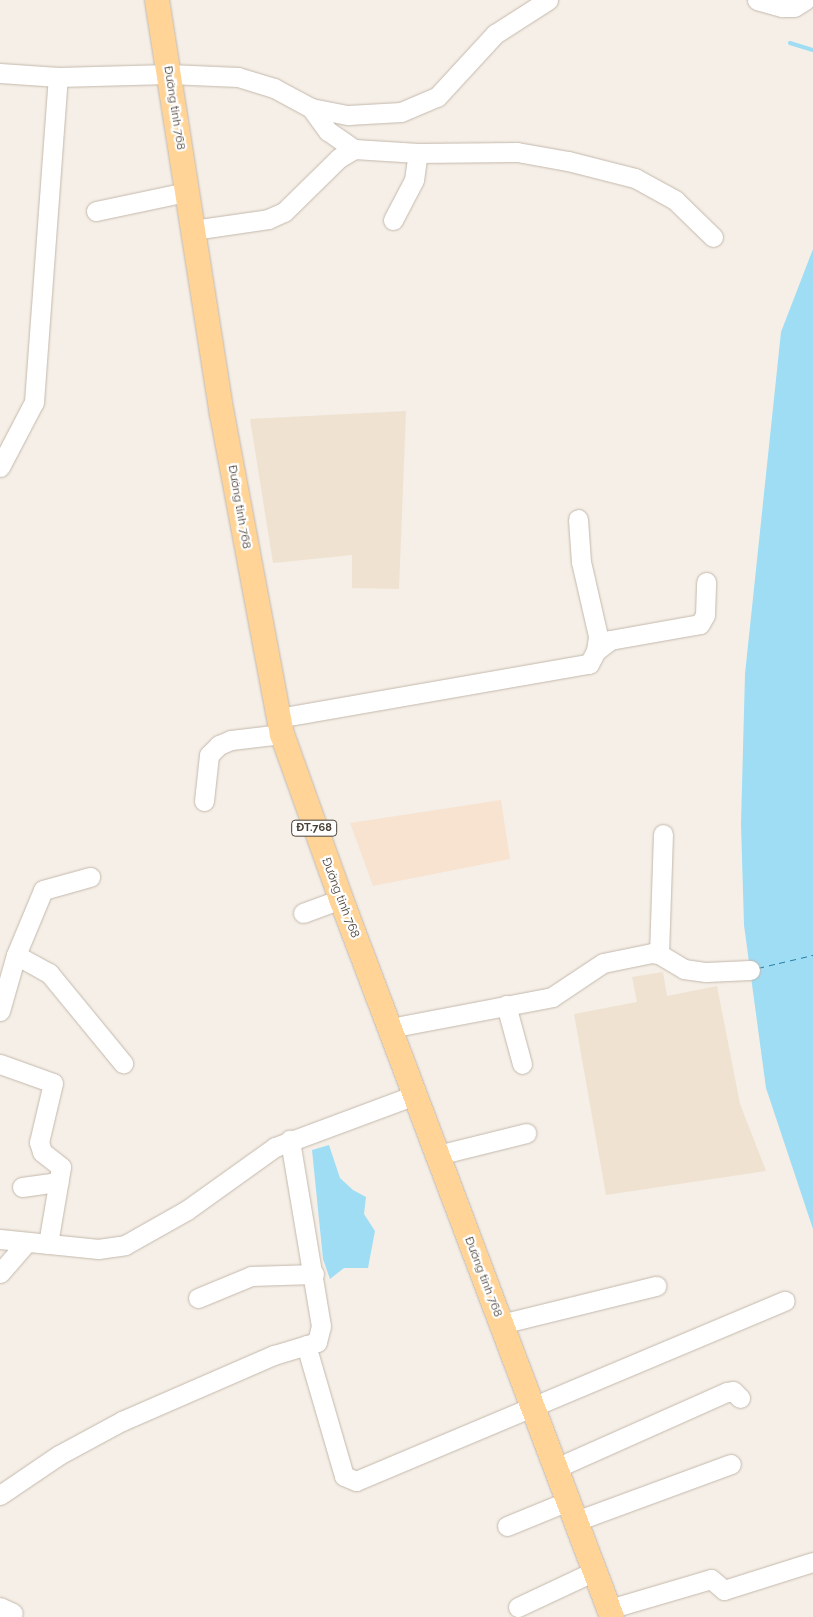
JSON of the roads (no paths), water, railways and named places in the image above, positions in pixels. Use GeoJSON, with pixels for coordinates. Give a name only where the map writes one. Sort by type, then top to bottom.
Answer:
{"type":"FeatureCollection","features":[{"type":"Feature","properties":{"kind":"main road","name":"Đường tỉnh 768"},"geometry":{"type":"LineString","coordinates":[[158,0],[186,192],[241,522],[280,726],[341,899],[611,1613]]}},
{"type":"Feature","properties":{"kind":"street"},"geometry":{"type":"LineString","coordinates":[[0,73],[58,78],[168,74],[253,79],[311,108],[348,115],[401,112],[420,106],[451,85],[495,34],[548,0]]}},
{"type":"Feature","properties":{"kind":"street"},"geometry":{"type":"LineString","coordinates":[[757,0],[782,7],[794,7],[805,0]]}},
{"type":"Feature","properties":{"kind":"street"},"geometry":{"type":"LineString","coordinates":[[0,467],[34,402],[58,78]]}},
{"type":"Feature","properties":{"kind":"street"},"geometry":{"type":"LineString","coordinates":[[311,108],[328,131],[354,149],[418,153],[517,152],[635,178],[675,200],[713,237]]}},
{"type":"Feature","properties":{"kind":"street"},"geometry":{"type":"LineString","coordinates":[[193,230],[268,219],[284,212],[339,158],[354,149]]}},
{"type":"Feature","properties":{"kind":"street"},"geometry":{"type":"LineString","coordinates":[[393,220],[414,180],[418,153]]}},
{"type":"Feature","properties":{"kind":"street"},"geometry":{"type":"LineString","coordinates":[[96,211],[186,192]]}},
{"type":"Feature","properties":{"kind":"street"},"geometry":{"type":"LineString","coordinates":[[204,801],[209,755],[219,745],[231,740],[280,726],[589,664],[596,651],[598,636],[581,562],[578,519]]}},
{"type":"Feature","properties":{"kind":"street"},"geometry":{"type":"LineString","coordinates":[[596,651],[610,640],[700,624],[705,615],[706,582]]}},
{"type":"Feature","properties":{"kind":"street"},"geometry":{"type":"LineString","coordinates":[[659,954],[663,834]]}},
{"type":"Feature","properties":{"kind":"street"},"geometry":{"type":"LineString","coordinates":[[0,1011],[16,955],[43,890],[90,877]]}},
{"type":"Feature","properties":{"kind":"street"},"geometry":{"type":"LineString","coordinates":[[303,912],[341,899]]}},
{"type":"Feature","properties":{"kind":"street"},"geometry":{"type":"LineString","coordinates":[[390,1028],[552,997],[603,963],[659,954],[684,969],[750,970]]}},
{"type":"Feature","properties":{"kind":"street"},"geometry":{"type":"LineString","coordinates":[[16,955],[48,973],[123,1063]]}},
{"type":"Feature","properties":{"kind":"street"},"geometry":{"type":"LineString","coordinates":[[506,1005],[522,1064]]}},
{"type":"Feature","properties":{"kind":"street"},"geometry":{"type":"LineString","coordinates":[[0,1064],[53,1083],[40,1147],[61,1167],[48,1244]]}},
{"type":"Feature","properties":{"kind":"street"},"geometry":{"type":"LineString","coordinates":[[0,1239],[98,1249],[125,1245],[186,1210],[290,1140],[415,1095]]}},
{"type":"Feature","properties":{"kind":"street"},"geometry":{"type":"LineString","coordinates":[[438,1156],[526,1133]]}},
{"type":"Feature","properties":{"kind":"street"},"geometry":{"type":"LineString","coordinates":[[0,1495],[59,1455],[122,1421],[317,1342],[321,1333],[314,1274],[290,1140]]}},
{"type":"Feature","properties":{"kind":"street"},"geometry":{"type":"LineString","coordinates":[[22,1187],[59,1182]]}},
{"type":"Feature","properties":{"kind":"street"},"geometry":{"type":"LineString","coordinates":[[0,1273],[27,1242]]}},
{"type":"Feature","properties":{"kind":"street"},"geometry":{"type":"LineString","coordinates":[[198,1298],[251,1276],[314,1274]]}},
{"type":"Feature","properties":{"kind":"street"},"geometry":{"type":"LineString","coordinates":[[501,1324],[656,1286]]}},
{"type":"Feature","properties":{"kind":"street"},"geometry":{"type":"LineString","coordinates":[[306,1345],[344,1476],[356,1481],[785,1301]]}},
{"type":"Feature","properties":{"kind":"street"},"geometry":{"type":"LineString","coordinates":[[556,1468],[727,1392],[733,1391],[740,1398]]}},
{"type":"Feature","properties":{"kind":"street"},"geometry":{"type":"LineString","coordinates":[[508,1526],[572,1511],[731,1464]]}},
{"type":"Feature","properties":{"kind":"street"},"geometry":{"type":"LineString","coordinates":[[611,1613],[712,1580],[724,1590],[813,1562]]}},
{"type":"Feature","properties":{"kind":"street"},"geometry":{"type":"LineString","coordinates":[[518,1607],[595,1571]]}},
{"type":"Feature","properties":{"kind":"water"},"geometry":{"type":"Polygon","coordinates":[[[813,249],[813,1229],[766,1088],[744,925],[741,824],[745,674],[781,332],[813,249]]]}},
{"type":"Feature","properties":{"kind":"water"},"geometry":{"type":"Polygon","coordinates":[[[329,1145],[340,1178],[353,1190],[366,1197],[364,1214],[375,1231],[368,1268],[344,1268],[330,1279],[323,1259],[312,1150],[329,1145]]]}},
{"type":"Feature","properties":{"kind":"waterway"},"geometry":{"type":"LineString","coordinates":[[790,43],[813,50]]}}]}
